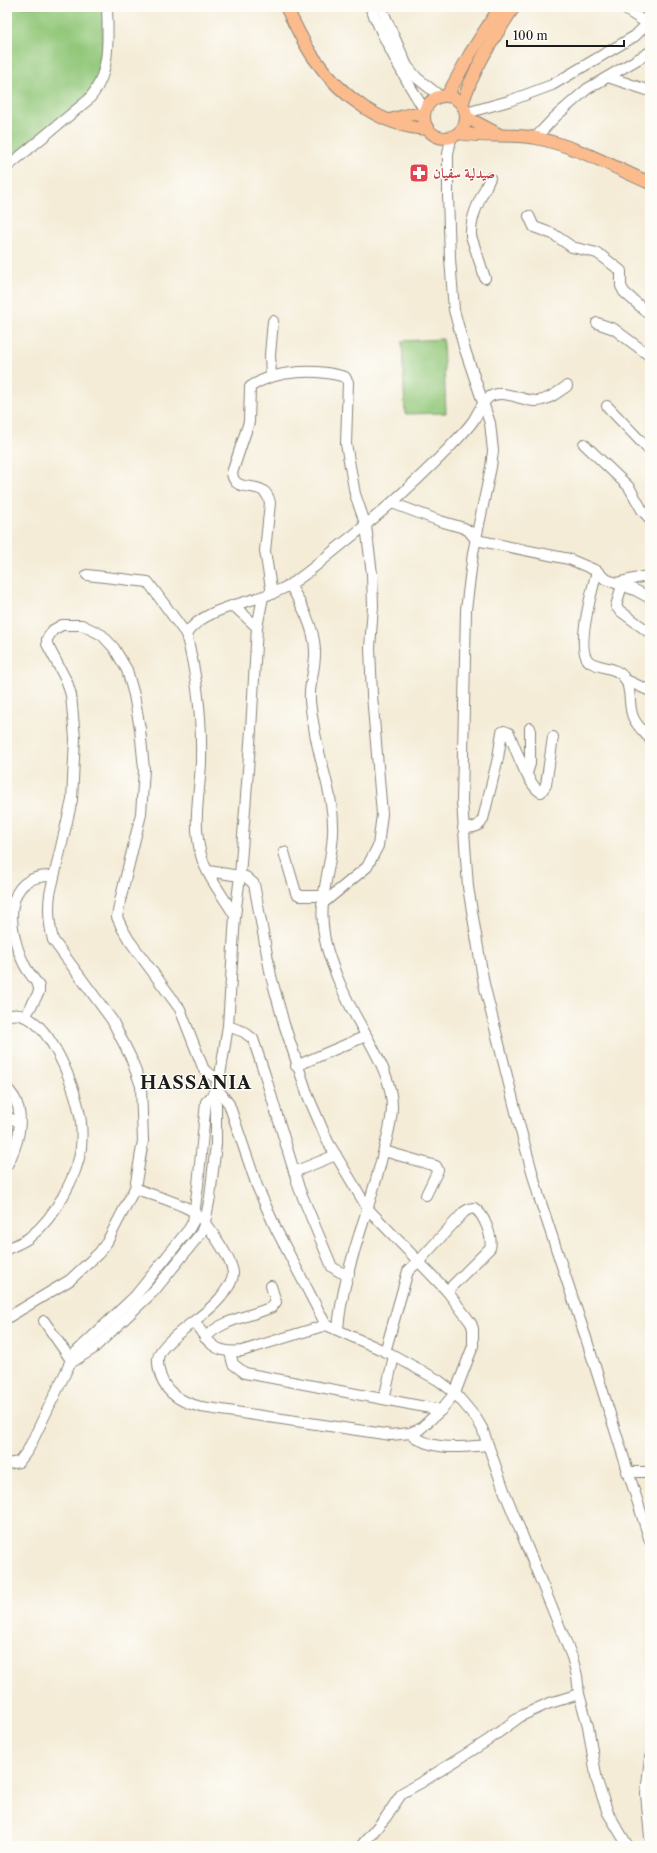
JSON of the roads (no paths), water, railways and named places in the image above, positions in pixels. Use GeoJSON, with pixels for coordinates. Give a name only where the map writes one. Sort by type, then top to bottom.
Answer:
{"type":"FeatureCollection","features":[{"type":"Feature","properties":{"kind":"main road"},"geometry":{"type":"LineString","coordinates":[[286,7],[306,46],[315,59],[332,79],[366,109],[375,115],[413,129],[428,129]]}},
{"type":"Feature","properties":{"kind":"main road"},"geometry":{"type":"LineString","coordinates":[[444,96],[500,7]]}},
{"type":"Feature","properties":{"kind":"main road"},"geometry":{"type":"LineString","coordinates":[[455,135],[465,123],[469,83],[482,57],[514,7]]}},
{"type":"Feature","properties":{"kind":"main road"},"geometry":{"type":"LineString","coordinates":[[499,135],[465,112],[453,98],[444,96],[434,99],[424,113],[424,122],[428,129],[438,137],[455,135],[499,135],[535,138],[584,154],[650,183]]}},
{"type":"Feature","properties":{"kind":"main road"},"geometry":{"type":"LineString","coordinates":[[390,120],[411,114],[424,113]]}},
{"type":"Feature","properties":{"kind":"street"},"geometry":{"type":"LineString","coordinates":[[7,168],[88,100],[98,86],[106,66],[108,35],[107,7]]}},
{"type":"Feature","properties":{"kind":"street"},"geometry":{"type":"LineString","coordinates":[[370,7],[396,62],[424,113]]}},
{"type":"Feature","properties":{"kind":"street"},"geometry":{"type":"LineString","coordinates":[[380,7],[408,66],[417,78],[444,96]]}},
{"type":"Feature","properties":{"kind":"street"},"geometry":{"type":"LineString","coordinates":[[465,112],[509,101],[552,85],[635,36],[649,23],[622,7]]}},
{"type":"Feature","properties":{"kind":"street"},"geometry":{"type":"LineString","coordinates":[[535,138],[587,89],[650,52]]}},
{"type":"Feature","properties":{"kind":"street"},"geometry":{"type":"LineString","coordinates":[[608,78],[650,91]]}},
{"type":"Feature","properties":{"kind":"street"},"geometry":{"type":"LineString","coordinates":[[455,135],[448,154],[450,260],[454,310],[464,347],[490,423],[493,451],[470,572],[466,610],[463,828],[468,887],[484,984],[506,1076],[539,1197],[586,1338],[650,1541]]}},
{"type":"Feature","properties":{"kind":"street"},"geometry":{"type":"LineString","coordinates":[[485,278],[471,236],[471,229],[478,202],[490,178]]}},
{"type":"Feature","properties":{"kind":"street"},"geometry":{"type":"LineString","coordinates":[[530,216],[534,227],[553,234],[572,247],[597,253],[619,269],[622,278],[621,286],[624,292],[650,315]]}},
{"type":"Feature","properties":{"kind":"street"},"geometry":{"type":"LineString","coordinates":[[271,376],[270,355],[273,321]]}},
{"type":"Feature","properties":{"kind":"street"},"geometry":{"type":"LineString","coordinates":[[597,323],[614,329],[650,356]]}},
{"type":"Feature","properties":{"kind":"street"},"geometry":{"type":"LineString","coordinates":[[7,1464],[19,1462],[28,1450],[70,1362],[78,1349],[163,1280],[196,1240],[205,1222],[216,1144],[216,1088],[223,1064],[228,1026],[234,916],[240,876],[257,627],[267,596],[265,551],[270,503],[268,496],[261,489],[237,484],[233,480],[232,473],[249,422],[250,387],[271,376],[312,372],[340,376],[347,379],[346,444],[355,494],[366,526],[372,574],[373,606],[370,648],[375,740],[382,814],[378,846],[367,868],[322,900],[302,896],[295,892],[284,852]]}},
{"type":"Feature","properties":{"kind":"street"},"geometry":{"type":"LineString","coordinates":[[186,634],[197,623],[234,605],[267,596],[290,585],[366,526],[432,465],[467,429],[488,398],[496,395],[507,395],[536,401],[543,400],[567,386]]}},
{"type":"Feature","properties":{"kind":"street"},"geometry":{"type":"LineString","coordinates":[[607,406],[650,451]]}},
{"type":"Feature","properties":{"kind":"street"},"geometry":{"type":"LineString","coordinates":[[584,444],[629,487],[642,510],[650,519]]}},
{"type":"Feature","properties":{"kind":"street"},"geometry":{"type":"LineString","coordinates":[[389,506],[464,528],[469,531],[476,540],[569,559],[597,571],[605,579],[650,598]]}},
{"type":"Feature","properties":{"kind":"street"},"geometry":{"type":"LineString","coordinates":[[597,571],[583,643],[587,657],[592,663],[608,667],[620,673],[626,680],[650,691]]}},
{"type":"Feature","properties":{"kind":"street"},"geometry":{"type":"LineString","coordinates":[[87,575],[148,582],[186,634],[201,721],[201,762],[196,816],[201,856],[234,916]]}},
{"type":"Feature","properties":{"kind":"street"},"geometry":{"type":"LineString","coordinates":[[619,584],[650,576]]}},
{"type":"Feature","properties":{"kind":"street"},"geometry":{"type":"LineString","coordinates":[[619,584],[616,606],[619,610],[650,632]]}},
{"type":"Feature","properties":{"kind":"street"},"geometry":{"type":"LineString","coordinates":[[290,585],[306,613],[313,634],[316,650],[309,694],[316,741],[330,797],[333,833],[322,900],[325,944],[338,976],[377,1056],[391,1095],[391,1115],[384,1151],[349,1274],[339,1314],[338,1329]]}},
{"type":"Feature","properties":{"kind":"street"},"geometry":{"type":"LineString","coordinates":[[234,605],[257,627]]}},
{"type":"Feature","properties":{"kind":"street"},"geometry":{"type":"LineString","coordinates":[[7,1318],[70,1280],[99,1253],[107,1242],[134,1188],[143,1141],[142,1101],[139,1080],[131,1058],[112,1020],[53,940],[48,904],[72,800],[75,738],[71,695],[67,682],[47,644],[47,639],[54,630],[62,625],[82,625],[102,635],[114,648],[127,670],[134,695],[140,729],[144,769],[141,814],[117,917],[129,940],[180,1009],[204,1070],[229,1104],[257,1186],[276,1229],[326,1325]]}},
{"type":"Feature","properties":{"kind":"street"},"geometry":{"type":"LineString","coordinates":[[626,680],[633,717],[650,739]]}},
{"type":"Feature","properties":{"kind":"street"},"geometry":{"type":"LineString","coordinates":[[527,773],[530,764],[530,728]]}},
{"type":"Feature","properties":{"kind":"street"},"geometry":{"type":"LineString","coordinates":[[463,828],[474,828],[483,819],[503,731],[509,733],[533,786],[538,791],[543,792],[546,785],[553,737]]}},
{"type":"Feature","properties":{"kind":"street"},"geometry":{"type":"LineString","coordinates":[[134,1188],[194,1212],[205,1222],[228,1259],[233,1273],[231,1282],[220,1299],[195,1322],[166,1344],[158,1358],[160,1377],[164,1386],[169,1392],[187,1404],[201,1408],[391,1435],[410,1433],[420,1429],[441,1410],[455,1393],[472,1346],[474,1336],[471,1323],[447,1291],[368,1209],[328,1142],[296,1066],[271,976],[256,887],[250,879],[208,871]]}},
{"type":"Feature","properties":{"kind":"street"},"geometry":{"type":"LineString","coordinates":[[26,1016],[39,992],[39,987],[27,969],[19,953],[12,930],[13,906],[18,891],[24,882],[39,877],[54,876]]}},
{"type":"Feature","properties":{"kind":"street"},"geometry":{"type":"LineString","coordinates":[[7,1016],[16,1014],[26,1016],[43,1030],[61,1059],[66,1072],[80,1111],[82,1134],[81,1148],[70,1181],[54,1212],[30,1237],[7,1249]]}},
{"type":"Feature","properties":{"kind":"street"},"geometry":{"type":"LineString","coordinates":[[228,1026],[244,1032],[253,1039],[299,1188],[329,1262],[335,1270],[349,1274]]}},
{"type":"Feature","properties":{"kind":"street"},"geometry":{"type":"LineString","coordinates":[[296,1066],[366,1036]]}},
{"type":"Feature","properties":{"kind":"street"},"geometry":{"type":"LineString","coordinates":[[7,1088],[16,1100],[19,1109],[18,1141],[7,1165]]}},
{"type":"Feature","properties":{"kind":"street"},"geometry":{"type":"LineString","coordinates":[[124,1313],[189,1229],[194,1212],[198,1185],[206,1102],[216,1088]]}},
{"type":"Feature","properties":{"kind":"street"},"geometry":{"type":"LineString","coordinates":[[7,1117],[19,1122]]}},
{"type":"Feature","properties":{"kind":"street"},"geometry":{"type":"LineString","coordinates":[[384,1151],[436,1166],[438,1170],[426,1195]]}},
{"type":"Feature","properties":{"kind":"street"},"geometry":{"type":"LineString","coordinates":[[294,1172],[336,1155]]}},
{"type":"Feature","properties":{"kind":"street"},"geometry":{"type":"LineString","coordinates":[[384,1399],[389,1354],[408,1270],[419,1261],[467,1210],[472,1208],[478,1211],[486,1227],[491,1243],[490,1248],[447,1291]]}},
{"type":"Feature","properties":{"kind":"street"},"geometry":{"type":"LineString","coordinates":[[155,1273],[163,1280]]}},
{"type":"Feature","properties":{"kind":"street"},"geometry":{"type":"LineString","coordinates":[[205,1338],[210,1332],[225,1324],[272,1307],[276,1302],[271,1286]]}},
{"type":"Feature","properties":{"kind":"street"},"geometry":{"type":"LineString","coordinates":[[44,1322],[70,1362]]}},
{"type":"Feature","properties":{"kind":"street"},"geometry":{"type":"LineString","coordinates":[[195,1322],[205,1338],[212,1345],[230,1352],[242,1351],[326,1325],[338,1329],[438,1380],[455,1393],[476,1418],[482,1428],[505,1493],[572,1657],[577,1676],[579,1694],[588,1726],[597,1781],[608,1813],[628,1846]]}},
{"type":"Feature","properties":{"kind":"street"},"geometry":{"type":"LineString","coordinates":[[230,1352],[233,1364],[245,1373],[441,1410]]}},
{"type":"Feature","properties":{"kind":"street"},"geometry":{"type":"LineString","coordinates":[[410,1433],[419,1441],[437,1446],[464,1447],[488,1445]]}},
{"type":"Feature","properties":{"kind":"street"},"geometry":{"type":"LineString","coordinates":[[627,1472],[650,1472]]}},
{"type":"Feature","properties":{"kind":"street"},"geometry":{"type":"LineString","coordinates":[[361,1846],[386,1818],[402,1793],[422,1782],[487,1740],[520,1716],[547,1704],[579,1694]]}},
{"type":"Feature","properties":{"kind":"street"},"geometry":{"type":"LineString","coordinates":[[650,1757],[648,1795],[650,1837]]}},
{"type":"Feature","properties":{"kind":"place","name":"صيدلية سفيان"},"geometry":{"type":"Point","coordinates":[419,173]}},
{"type":"Feature","properties":{"kind":"district","name":"HASSANIA"},"geometry":{"type":"Point","coordinates":[196,1083]}}]}
